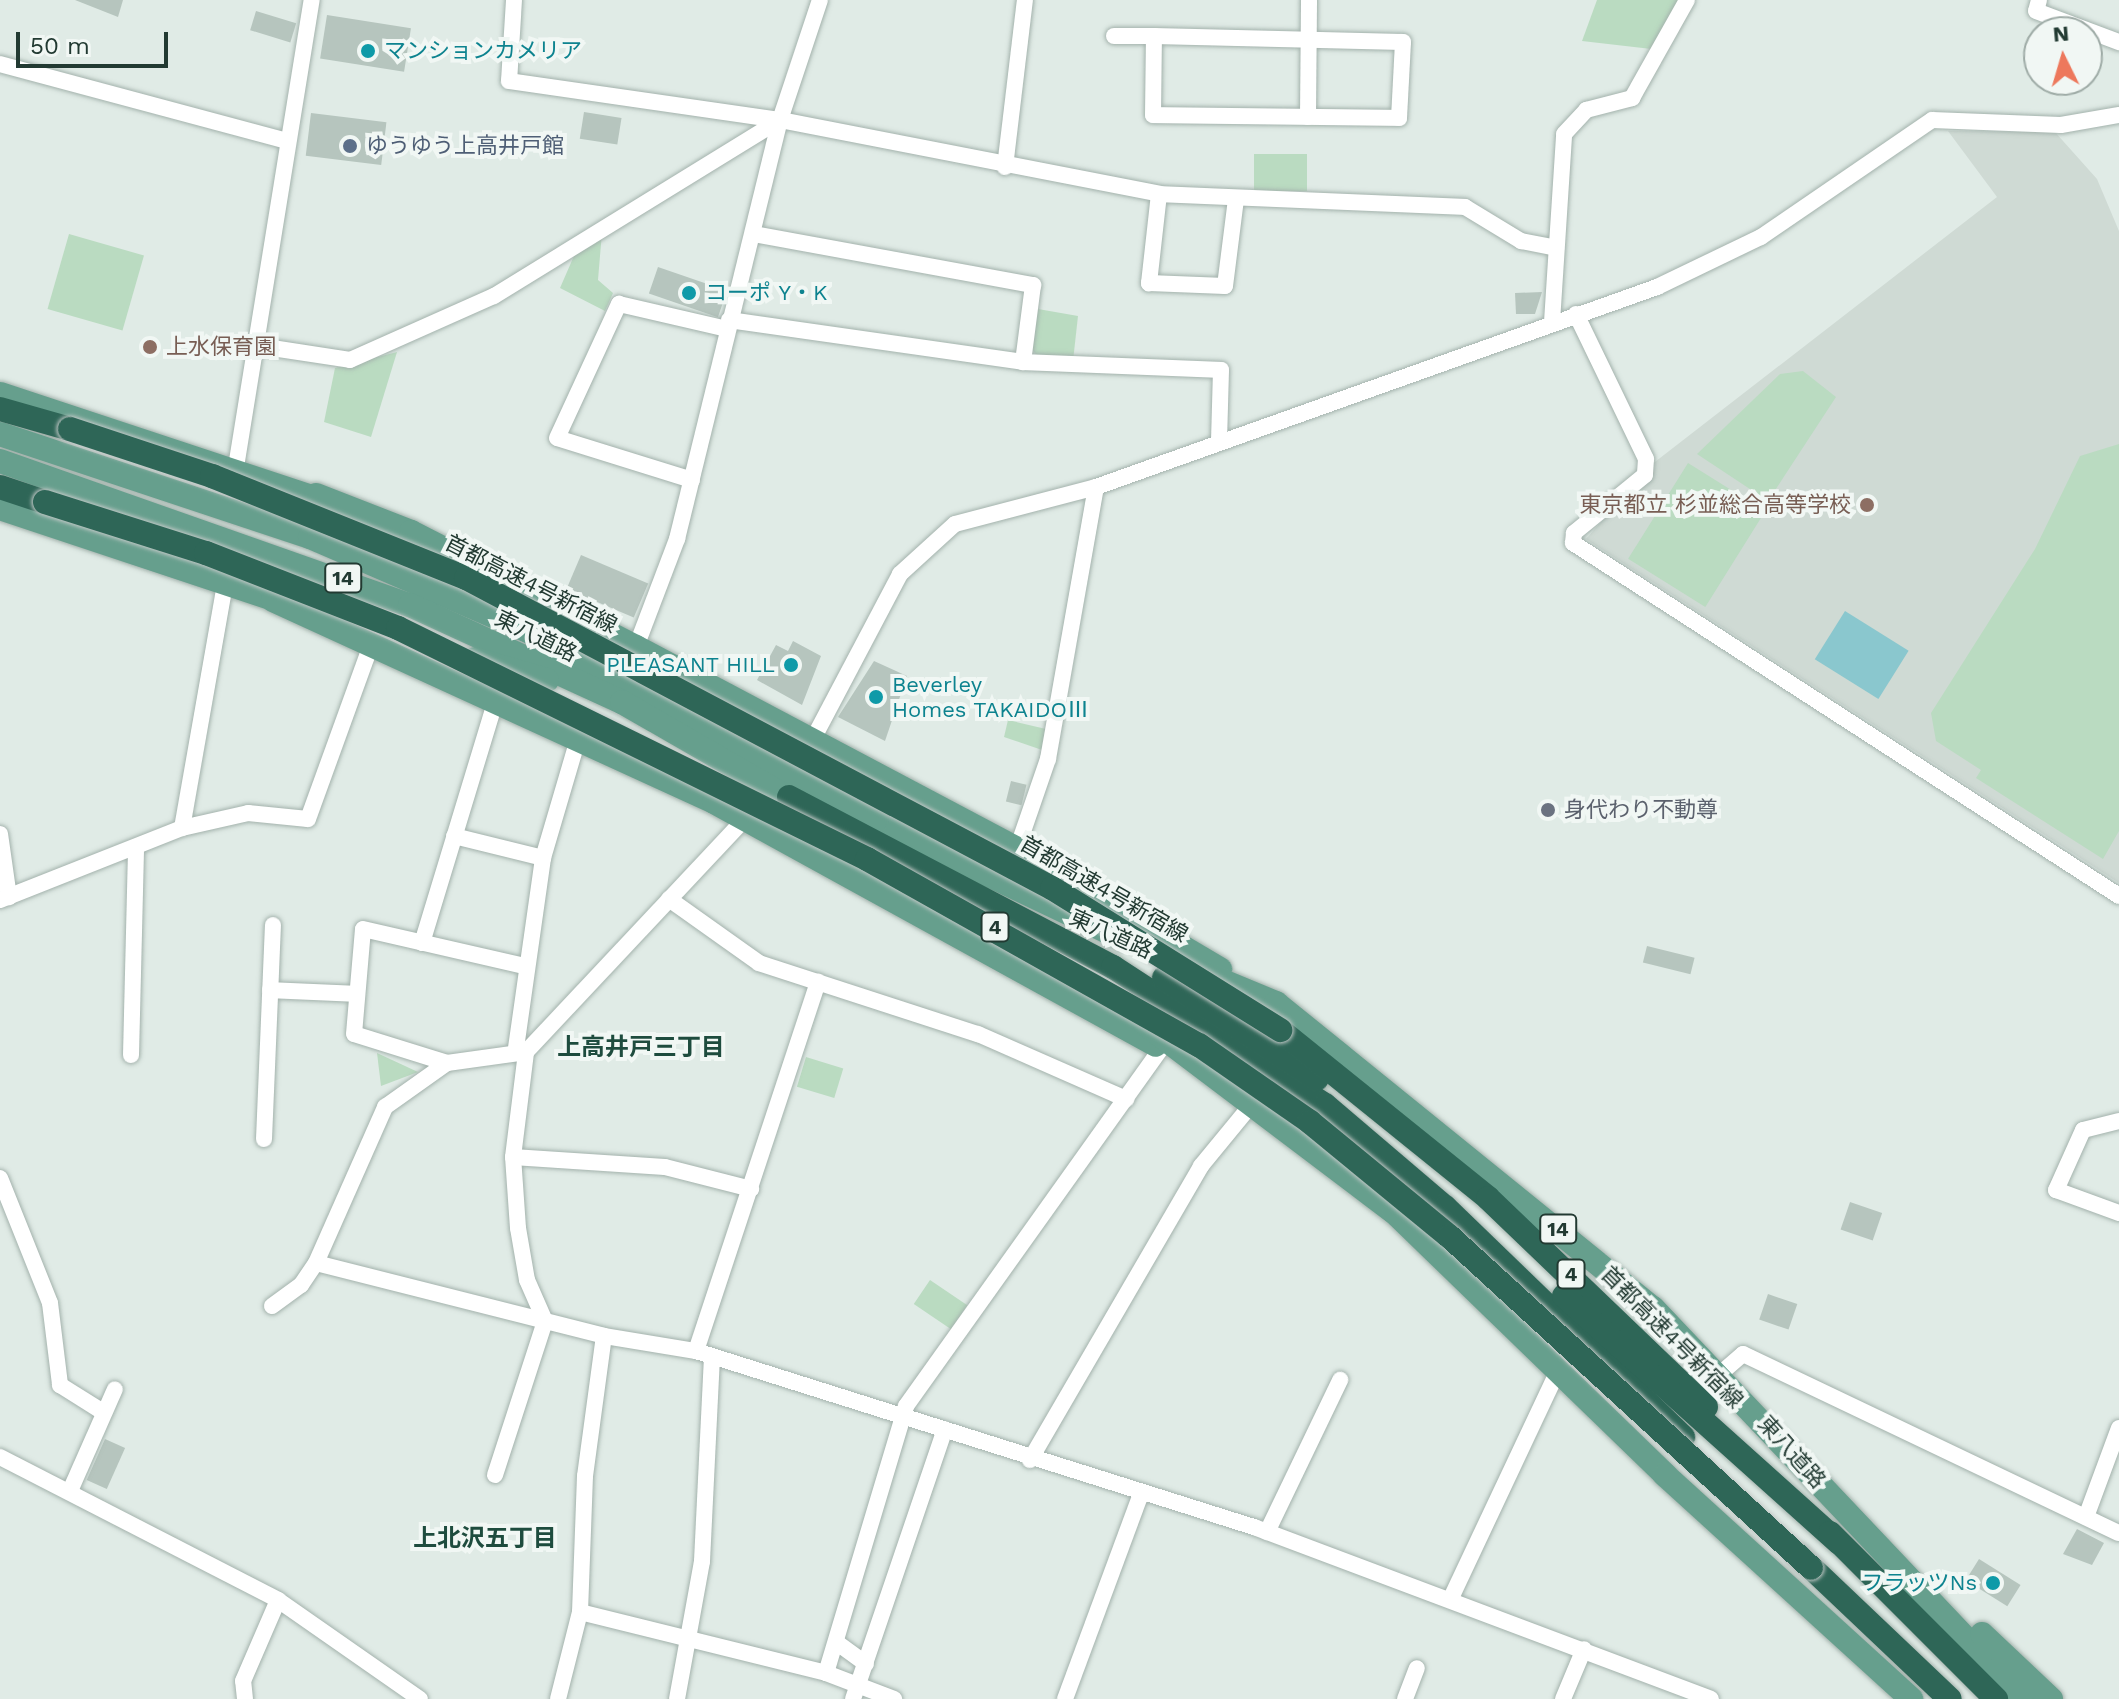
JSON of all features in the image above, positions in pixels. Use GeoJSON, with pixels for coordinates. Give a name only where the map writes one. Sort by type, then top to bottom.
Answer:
{"type":"FeatureCollection","features":[{"type":"Feature","properties":{"kind":"highway","name":"首都高速4号新宿線"},"geometry":{"type":"LineString","coordinates":[[0,409],[212,476],[466,578],[1162,951],[1280,1030],[1465,1178],[1647,1347],[1996,1699]]}},
{"type":"Feature","properties":{"kind":"highway","name":"4"},"geometry":{"type":"LineString","coordinates":[[0,487],[206,553],[398,628],[867,859],[1185,1037],[1310,1122],[1449,1236],[1950,1699]]}},
{"type":"Feature","properties":{"kind":"highway"},"geometry":{"type":"LineString","coordinates":[[789,797],[1113,967],[1330,1099],[1559,1313],[1811,1568]]}},
{"type":"Feature","properties":{"kind":"highway"},"geometry":{"type":"LineString","coordinates":[[896,831],[1223,1012],[1330,1099],[1839,1543]]}},
{"type":"Feature","properties":{"kind":"main road","name":"14"},"geometry":{"type":"LineString","coordinates":[[0,394],[316,495],[526,630]]}},
{"type":"Feature","properties":{"kind":"main road","name":"東八道路"},"geometry":{"type":"LineString","coordinates":[[0,434],[310,537],[526,630],[896,831],[1092,927],[1276,1003],[1579,1245],[1721,1373],[2023,1699]]}},
{"type":"Feature","properties":{"kind":"main road","name":"東八道路"},"geometry":{"type":"LineString","coordinates":[[0,461],[298,560],[622,702],[789,797],[1090,983],[1394,1212],[1665,1475],[1911,1699]]}},
{"type":"Feature","properties":{"kind":"main road"},"geometry":{"type":"LineString","coordinates":[[316,495],[411,532],[636,647],[811,743],[1017,849],[1276,1003]]}},
{"type":"Feature","properties":{"kind":"main road"},"geometry":{"type":"LineString","coordinates":[[0,508],[273,600],[622,702]]}},
{"type":"Feature","properties":{"kind":"main road"},"geometry":{"type":"LineString","coordinates":[[273,600],[372,642],[578,739],[970,936],[1252,1104]]}},
{"type":"Feature","properties":{"kind":"main road","name":"14"},"geometry":{"type":"LineString","coordinates":[[1665,1475],[1894,1699]]}},
{"type":"Feature","properties":{"kind":"main road","name":"14"},"geometry":{"type":"LineString","coordinates":[[1817,1480],[2051,1699]]}},
{"type":"Feature","properties":{"kind":"street"},"geometry":{"type":"LineString","coordinates":[[236,467],[259,346],[287,141],[312,0]]}},
{"type":"Feature","properties":{"kind":"street"},"geometry":{"type":"LineString","coordinates":[[514,0],[509,81],[780,120],[1005,167],[1159,194],[1465,207],[1521,241],[1556,248]]}},
{"type":"Feature","properties":{"kind":"street"},"geometry":{"type":"LineString","coordinates":[[636,647],[692,480],[780,120],[820,0]]}},
{"type":"Feature","properties":{"kind":"street"},"geometry":{"type":"LineString","coordinates":[[1005,167],[1025,0]]}},
{"type":"Feature","properties":{"kind":"street"},"geometry":{"type":"LineString","coordinates":[[1308,117],[1309,0]]}},
{"type":"Feature","properties":{"kind":"street"},"geometry":{"type":"LineString","coordinates":[[1552,322],[1556,248],[1570,119],[1632,98],[1687,0]]}},
{"type":"Feature","properties":{"kind":"street"},"geometry":{"type":"LineString","coordinates":[[2039,0],[2036,11],[2119,42]]}},
{"type":"Feature","properties":{"kind":"street"},"geometry":{"type":"LineString","coordinates":[[1114,36],[1154,36],[1310,39],[1403,42],[1399,118],[1153,115],[1154,36]]}},
{"type":"Feature","properties":{"kind":"street"},"geometry":{"type":"LineString","coordinates":[[0,64],[287,141]]}},
{"type":"Feature","properties":{"kind":"street"},"geometry":{"type":"LineString","coordinates":[[811,743],[900,574],[938,534],[1045,496],[1096,487],[1657,287],[1761,237],[1932,120],[2061,125],[2119,115]]}},
{"type":"Feature","properties":{"kind":"street"},"geometry":{"type":"LineString","coordinates":[[259,346],[350,360],[494,296],[780,120]]}},
{"type":"Feature","properties":{"kind":"street"},"geometry":{"type":"LineString","coordinates":[[1159,194],[1149,283],[1225,286],[1236,199]]}},
{"type":"Feature","properties":{"kind":"street"},"geometry":{"type":"LineString","coordinates":[[754,234],[1033,285],[1023,362]]}},
{"type":"Feature","properties":{"kind":"street"},"geometry":{"type":"LineString","coordinates":[[692,480],[557,438],[619,304],[728,325],[1023,362],[1221,370],[1219,442]]}},
{"type":"Feature","properties":{"kind":"street"},"geometry":{"type":"LineString","coordinates":[[1576,314],[1646,459],[1645,475],[1574,533],[1573,543],[2119,896]]}},
{"type":"Feature","properties":{"kind":"street"},"geometry":{"type":"LineString","coordinates":[[1017,849],[1048,759],[1096,487]]}},
{"type":"Feature","properties":{"kind":"street"},"geometry":{"type":"LineString","coordinates":[[182,828],[225,583]]}},
{"type":"Feature","properties":{"kind":"street"},"geometry":{"type":"LineString","coordinates":[[0,834],[5,899],[182,828],[248,813],[308,819],[372,642]]}},
{"type":"Feature","properties":{"kind":"street"},"geometry":{"type":"LineString","coordinates":[[422,943],[496,700]]}},
{"type":"Feature","properties":{"kind":"street"},"geometry":{"type":"LineString","coordinates":[[495,1475],[545,1321],[527,1280],[513,1157],[524,966],[543,858],[578,739]]}},
{"type":"Feature","properties":{"kind":"street"},"geometry":{"type":"LineString","coordinates":[[272,1306],[301,1285],[316,1263],[385,1107],[447,1063],[521,1050],[743,821]]}},
{"type":"Feature","properties":{"kind":"street"},"geometry":{"type":"LineString","coordinates":[[454,836],[543,858]]}},
{"type":"Feature","properties":{"kind":"street"},"geometry":{"type":"LineString","coordinates":[[131,1055],[136,848]]}},
{"type":"Feature","properties":{"kind":"street"},"geometry":{"type":"LineString","coordinates":[[669,899],[759,963],[978,1034],[1126,1099]]}},
{"type":"Feature","properties":{"kind":"street"},"geometry":{"type":"LineString","coordinates":[[264,1139],[273,925]]}},
{"type":"Feature","properties":{"kind":"street"},"geometry":{"type":"LineString","coordinates":[[447,1063],[354,1034],[363,929],[524,966]]}},
{"type":"Feature","properties":{"kind":"street"},"geometry":{"type":"LineString","coordinates":[[677,1699],[702,1561],[704,1354],[751,1189],[818,982]]}},
{"type":"Feature","properties":{"kind":"street"},"geometry":{"type":"LineString","coordinates":[[270,990],[357,994]]}},
{"type":"Feature","properties":{"kind":"street"},"geometry":{"type":"LineString","coordinates":[[826,1673],[904,1418],[1161,1048]]}},
{"type":"Feature","properties":{"kind":"street"},"geometry":{"type":"LineString","coordinates":[[1030,1460],[1201,1166],[1252,1104]]}},
{"type":"Feature","properties":{"kind":"street"},"geometry":{"type":"LineString","coordinates":[[2119,1121],[2083,1130],[2056,1190],[2119,1213]]}},
{"type":"Feature","properties":{"kind":"street"},"geometry":{"type":"LineString","coordinates":[[513,1157],[665,1167],[751,1189]]}},
{"type":"Feature","properties":{"kind":"street"},"geometry":{"type":"LineString","coordinates":[[0,1178],[50,1303],[60,1385],[103,1412]]}},
{"type":"Feature","properties":{"kind":"street"},"geometry":{"type":"LineString","coordinates":[[316,1263],[604,1336],[704,1354],[945,1429],[1030,1460],[1267,1532],[1451,1598],[1711,1699]]}},
{"type":"Feature","properties":{"kind":"street"},"geometry":{"type":"LineString","coordinates":[[558,1699],[580,1612],[585,1476],[604,1336]]}},
{"type":"Feature","properties":{"kind":"street"},"geometry":{"type":"LineString","coordinates":[[1721,1373],[1743,1354],[2119,1533]]}},
{"type":"Feature","properties":{"kind":"street"},"geometry":{"type":"LineString","coordinates":[[1451,1598],[1542,1393],[1558,1371]]}},
{"type":"Feature","properties":{"kind":"street"},"geometry":{"type":"LineString","coordinates":[[1267,1532],[1340,1380]]}},
{"type":"Feature","properties":{"kind":"street"},"geometry":{"type":"LineString","coordinates":[[70,1491],[115,1389]]}},
{"type":"Feature","properties":{"kind":"street"},"geometry":{"type":"LineString","coordinates":[[2086,1517],[2119,1428]]}},
{"type":"Feature","properties":{"kind":"street"},"geometry":{"type":"LineString","coordinates":[[857,1691],[945,1429]]}},
{"type":"Feature","properties":{"kind":"street"},"geometry":{"type":"LineString","coordinates":[[0,1457],[278,1600],[420,1699]]}},
{"type":"Feature","properties":{"kind":"street"},"geometry":{"type":"LineString","coordinates":[[1065,1699],[1141,1493]]}},
{"type":"Feature","properties":{"kind":"street"},"geometry":{"type":"LineString","coordinates":[[245,1699],[243,1681],[278,1600]]}},
{"type":"Feature","properties":{"kind":"street"},"geometry":{"type":"LineString","coordinates":[[580,1612],[826,1673],[857,1691],[894,1699]]}},
{"type":"Feature","properties":{"kind":"street"},"geometry":{"type":"LineString","coordinates":[[836,1642],[866,1664]]}},
{"type":"Feature","properties":{"kind":"street"},"geometry":{"type":"LineString","coordinates":[[1563,1699],[1584,1649]]}},
{"type":"Feature","properties":{"kind":"street"},"geometry":{"type":"LineString","coordinates":[[1405,1699],[1417,1668]]}},
{"type":"Feature","properties":{"kind":"shaded area","name":"東京都立 杉並総合高等学校"},"geometry":{"type":"Polygon","coordinates":[[[1948,131],[2055,132],[2097,179],[2119,231],[2119,883],[1586,539],[1651,465],[1997,197],[1948,131]]]}},
{"type":"Feature","properties":{"kind":"green space"},"geometry":{"type":"Polygon","coordinates":[[[1597,0],[1683,0],[1660,50],[1582,41],[1597,0]]]}},
{"type":"Feature","properties":{"kind":"green space"},"geometry":{"type":"Polygon","coordinates":[[[1254,154],[1307,154],[1307,191],[1254,191],[1254,154]]]}},
{"type":"Feature","properties":{"kind":"green space"},"geometry":{"type":"Polygon","coordinates":[[[602,232],[598,280],[613,293],[605,311],[560,288],[577,249],[602,232]]]}},
{"type":"Feature","properties":{"kind":"green space"},"geometry":{"type":"Polygon","coordinates":[[[69,234],[144,255],[122,330],[48,309],[69,234]]]}},
{"type":"Feature","properties":{"kind":"green space"},"geometry":{"type":"Polygon","coordinates":[[[1038,309],[1078,316],[1073,361],[1038,357],[1030,347],[1038,309]]]}},
{"type":"Feature","properties":{"kind":"green space"},"geometry":{"type":"Polygon","coordinates":[[[397,352],[371,437],[324,422],[335,368],[397,352]]]}},
{"type":"Feature","properties":{"kind":"green space"},"geometry":{"type":"Polygon","coordinates":[[[1803,371],[1836,397],[1768,501],[1697,454],[1780,374],[1803,371]]]}},
{"type":"Feature","properties":{"kind":"green space"},"geometry":{"type":"Polygon","coordinates":[[[2119,444],[2119,831],[2103,859],[1976,778],[1981,770],[1936,741],[1931,713],[2035,549],[2080,456],[2119,444]]]}},
{"type":"Feature","properties":{"kind":"green space"},"geometry":{"type":"Polygon","coordinates":[[[1688,463],[1765,511],[1705,607],[1628,559],[1688,463]]]}},
{"type":"Feature","properties":{"kind":"green space"},"geometry":{"type":"Polygon","coordinates":[[[1008,720],[1046,729],[1042,750],[1004,737],[1008,720]]]}},
{"type":"Feature","properties":{"kind":"green space"},"geometry":{"type":"Polygon","coordinates":[[[377,1053],[418,1072],[381,1086],[377,1053]]]}},
{"type":"Feature","properties":{"kind":"green space"},"geometry":{"type":"Polygon","coordinates":[[[806,1057],[843,1068],[834,1098],[797,1087],[806,1057]]]}},
{"type":"Feature","properties":{"kind":"green space"},"geometry":{"type":"Polygon","coordinates":[[[930,1280],[967,1305],[951,1329],[914,1304],[930,1280]]]}},
{"type":"Feature","properties":{"kind":"water"},"geometry":{"type":"Polygon","coordinates":[[[1845,611],[1909,651],[1878,699],[1815,659],[1845,611]]]}},
{"type":"Feature","properties":{"kind":"building"},"geometry":{"type":"Polygon","coordinates":[[[75,0],[123,0],[118,17],[75,0]]]}},
{"type":"Feature","properties":{"kind":"building"},"geometry":{"type":"Polygon","coordinates":[[[256,11],[296,23],[290,42],[250,30],[256,11]]]}},
{"type":"Feature","properties":{"kind":"building","name":"マンションカメリア"},"geometry":{"type":"Polygon","coordinates":[[[327,15],[411,28],[404,72],[320,58],[327,15]]]}},
{"type":"Feature","properties":{"kind":"building"},"geometry":{"type":"Polygon","coordinates":[[[584,112],[622,118],[617,145],[580,139],[584,112]]]}},
{"type":"Feature","properties":{"kind":"building","name":"ゆうゆう上高井戸館"},"geometry":{"type":"Polygon","coordinates":[[[311,113],[386,122],[381,165],[306,156],[311,113]]]}},
{"type":"Feature","properties":{"kind":"building","name":"コーポ Y・K"},"geometry":{"type":"Polygon","coordinates":[[[658,267],[727,291],[718,317],[649,293],[658,267]]]}},
{"type":"Feature","properties":{"kind":"building"},"geometry":{"type":"Polygon","coordinates":[[[1542,292],[1535,314],[1516,314],[1515,293],[1542,292]]]}},
{"type":"Feature","properties":{"kind":"building"},"geometry":{"type":"Polygon","coordinates":[[[581,555],[648,584],[634,618],[567,589],[581,555]]]}},
{"type":"Feature","properties":{"kind":"building","name":"PLEASANT HILL"},"geometry":{"type":"Polygon","coordinates":[[[793,641],[821,656],[802,705],[757,680],[776,645],[788,651],[793,641]]]}},
{"type":"Feature","properties":{"kind":"building","name":"Beverley Homes TAKAIDOⅢ"},"geometry":{"type":"Polygon","coordinates":[[[874,661],[907,676],[885,741],[838,717],[874,661]]]}},
{"type":"Feature","properties":{"kind":"building"},"geometry":{"type":"Polygon","coordinates":[[[1011,781],[1027,785],[1021,805],[1006,801],[1011,781]]]}},
{"type":"Feature","properties":{"kind":"building"},"geometry":{"type":"Polygon","coordinates":[[[1647,946],[1695,958],[1690,974],[1643,962],[1647,946]]]}},
{"type":"Feature","properties":{"kind":"building"},"geometry":{"type":"Polygon","coordinates":[[[1850,1202],[1882,1213],[1873,1240],[1841,1229],[1850,1202]]]}},
{"type":"Feature","properties":{"kind":"building"},"geometry":{"type":"Polygon","coordinates":[[[1768,1294],[1797,1304],[1789,1330],[1759,1320],[1768,1294]]]}},
{"type":"Feature","properties":{"kind":"building"},"geometry":{"type":"Polygon","coordinates":[[[105,1439],[125,1448],[107,1489],[87,1480],[105,1439]]]}},
{"type":"Feature","properties":{"kind":"building"},"geometry":{"type":"Polygon","coordinates":[[[2077,1529],[2104,1543],[2092,1565],[2063,1554],[2077,1529]]]}},
{"type":"Feature","properties":{"kind":"building","name":"フラッツNs"},"geometry":{"type":"Polygon","coordinates":[[[1979,1559],[2021,1585],[2007,1606],[1966,1580],[1979,1559]]]}},
{"type":"Feature","properties":{"kind":"place","name":"マンションカメリア"},"geometry":{"type":"Point","coordinates":[368,51]}},
{"type":"Feature","properties":{"kind":"place","name":"ゆうゆう上高井戸館"},"geometry":{"type":"Point","coordinates":[350,146]}},
{"type":"Feature","properties":{"kind":"place","name":"コーポ Y・K"},"geometry":{"type":"Point","coordinates":[689,293]}},
{"type":"Feature","properties":{"kind":"place","name":"上水保育園"},"geometry":{"type":"Point","coordinates":[150,347]}},
{"type":"Feature","properties":{"kind":"place","name":"東京都立 杉並総合高等学校"},"geometry":{"type":"Point","coordinates":[1867,505]}},
{"type":"Feature","properties":{"kind":"place","name":"PLEASANT HILL"},"geometry":{"type":"Point","coordinates":[791,665]}},
{"type":"Feature","properties":{"kind":"place","name":"Beverley Homes TAKAIDOⅢ"},"geometry":{"type":"Point","coordinates":[876,697]}},
{"type":"Feature","properties":{"kind":"place","name":"身代わり不動尊"},"geometry":{"type":"Point","coordinates":[1548,810]}},
{"type":"Feature","properties":{"kind":"place","name":"フラッツNs"},"geometry":{"type":"Point","coordinates":[1993,1583]}},
{"type":"Feature","properties":{"kind":"district","name":"上高井戸三丁目"},"geometry":{"type":"Point","coordinates":[641,1048]}},
{"type":"Feature","properties":{"kind":"district","name":"上北沢五丁目"},"geometry":{"type":"Point","coordinates":[485,1539]}}]}
